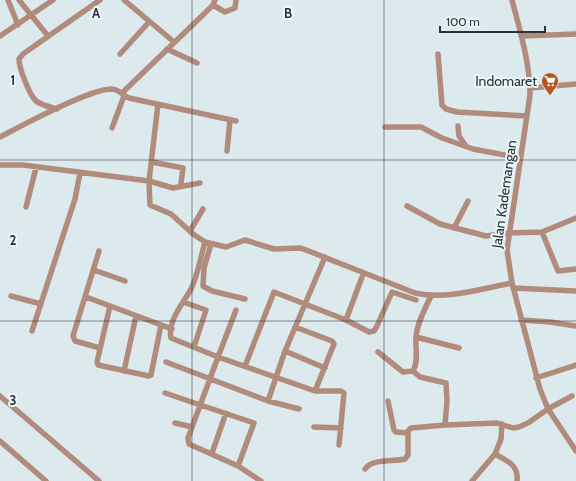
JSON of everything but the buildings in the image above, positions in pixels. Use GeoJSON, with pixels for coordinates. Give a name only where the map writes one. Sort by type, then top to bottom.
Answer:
{"type":"FeatureCollection","features":[{"type":"Feature","properties":{"kind":"street"},"geometry":{"type":"LineString","coordinates":[[8,0],[18,25]]}},
{"type":"Feature","properties":{"kind":"street"},"geometry":{"type":"LineString","coordinates":[[19,0],[30,16],[48,36]]}},
{"type":"Feature","properties":{"kind":"street"},"geometry":{"type":"LineString","coordinates":[[0,36],[53,0]]}},
{"type":"Feature","properties":{"kind":"street"},"geometry":{"type":"LineString","coordinates":[[57,109],[37,102],[27,84],[19,62],[23,54],[100,0]]}},
{"type":"Feature","properties":{"kind":"street"},"geometry":{"type":"LineString","coordinates":[[124,0],[174,42]]}},
{"type":"Feature","properties":{"kind":"street"},"geometry":{"type":"LineString","coordinates":[[112,128],[123,95],[167,49],[214,3],[225,12],[235,8],[236,0]]}},
{"type":"Feature","properties":{"kind":"street","name":"Jalan Kademangan"},"geometry":{"type":"LineString","coordinates":[[512,0],[521,36],[530,88],[527,116],[508,233],[507,250],[512,285],[536,378],[548,408],[576,452]]}},
{"type":"Feature","properties":{"kind":"street"},"geometry":{"type":"LineString","coordinates":[[120,54],[149,22]]}},
{"type":"Feature","properties":{"kind":"street"},"geometry":{"type":"LineString","coordinates":[[521,36],[576,34]]}},
{"type":"Feature","properties":{"kind":"street"},"geometry":{"type":"LineString","coordinates":[[167,49],[197,63]]}},
{"type":"Feature","properties":{"kind":"street"},"geometry":{"type":"LineString","coordinates":[[438,54],[442,105],[446,109],[457,112],[527,116]]}},
{"type":"Feature","properties":{"kind":"street"},"geometry":{"type":"LineString","coordinates":[[530,88],[576,84]]}},
{"type":"Feature","properties":{"kind":"street"},"geometry":{"type":"LineString","coordinates":[[0,138],[94,92],[110,89],[118,90],[123,95],[233,121],[227,152]]}},
{"type":"Feature","properties":{"kind":"street"},"geometry":{"type":"LineString","coordinates":[[158,104],[149,180],[150,205],[171,214],[205,242],[226,248],[245,240],[274,249],[301,248],[415,293],[431,296],[449,295],[512,285],[576,291]]}},
{"type":"Feature","properties":{"kind":"street"},"geometry":{"type":"LineString","coordinates":[[458,126],[459,136],[466,146]]}},
{"type":"Feature","properties":{"kind":"street"},"geometry":{"type":"LineString","coordinates":[[385,127],[421,127],[442,138],[466,146],[489,153],[520,158]]}},
{"type":"Feature","properties":{"kind":"street"},"geometry":{"type":"LineString","coordinates":[[152,162],[183,168],[181,183]]}},
{"type":"Feature","properties":{"kind":"street"},"geometry":{"type":"LineString","coordinates":[[0,165],[23,166],[80,174],[149,180],[176,188],[200,183]]}},
{"type":"Feature","properties":{"kind":"street"},"geometry":{"type":"LineString","coordinates":[[26,207],[36,168]]}},
{"type":"Feature","properties":{"kind":"street"},"geometry":{"type":"LineString","coordinates":[[32,331],[75,199],[80,174]]}},
{"type":"Feature","properties":{"kind":"street"},"geometry":{"type":"LineString","coordinates":[[454,228],[468,201]]}},
{"type":"Feature","properties":{"kind":"street"},"geometry":{"type":"LineString","coordinates":[[407,206],[440,224],[486,236],[508,233],[542,232],[576,218]]}},
{"type":"Feature","properties":{"kind":"street"},"geometry":{"type":"LineString","coordinates":[[190,231],[203,209]]}},
{"type":"Feature","properties":{"kind":"street"},"geometry":{"type":"LineString","coordinates":[[542,232],[558,270],[576,269]]}},
{"type":"Feature","properties":{"kind":"street"},"geometry":{"type":"LineString","coordinates":[[205,242],[192,287],[177,313],[171,338],[218,357],[315,391],[343,392],[339,445]]}},
{"type":"Feature","properties":{"kind":"street"},"geometry":{"type":"LineString","coordinates":[[211,244],[204,268],[203,286],[212,291],[245,299]]}},
{"type":"Feature","properties":{"kind":"street"},"geometry":{"type":"LineString","coordinates":[[100,251],[73,340],[100,348]]}},
{"type":"Feature","properties":{"kind":"street"},"geometry":{"type":"LineString","coordinates":[[268,401],[285,351],[325,257]]}},
{"type":"Feature","properties":{"kind":"street"},"geometry":{"type":"LineString","coordinates":[[94,270],[125,281]]}},
{"type":"Feature","properties":{"kind":"street"},"geometry":{"type":"LineString","coordinates":[[346,320],[362,277]]}},
{"type":"Feature","properties":{"kind":"street"},"geometry":{"type":"LineString","coordinates":[[245,366],[272,293],[277,292],[372,332],[377,326],[392,292],[416,300]]}},
{"type":"Feature","properties":{"kind":"street"},"geometry":{"type":"LineString","coordinates":[[11,296],[40,304]]}},
{"type":"Feature","properties":{"kind":"street"},"geometry":{"type":"LineString","coordinates":[[413,371],[416,366],[416,336],[422,315],[431,296]]}},
{"type":"Feature","properties":{"kind":"street"},"geometry":{"type":"LineString","coordinates":[[86,297],[172,329]]}},
{"type":"Feature","properties":{"kind":"street"},"geometry":{"type":"LineString","coordinates":[[183,302],[206,310],[194,347]]}},
{"type":"Feature","properties":{"kind":"street"},"geometry":{"type":"LineString","coordinates":[[110,306],[97,362],[98,365],[146,377],[151,375],[161,325]]}},
{"type":"Feature","properties":{"kind":"street"},"geometry":{"type":"LineString","coordinates":[[236,310],[188,438],[189,444],[212,453],[238,466],[261,481]]}},
{"type":"Feature","properties":{"kind":"street"},"geometry":{"type":"LineString","coordinates":[[124,371],[136,316]]}},
{"type":"Feature","properties":{"kind":"street"},"geometry":{"type":"LineString","coordinates":[[521,320],[576,326]]}},
{"type":"Feature","properties":{"kind":"street"},"geometry":{"type":"LineString","coordinates":[[295,327],[332,341],[333,347],[315,391]]}},
{"type":"Feature","properties":{"kind":"street"},"geometry":{"type":"LineString","coordinates":[[416,336],[459,348]]}},
{"type":"Feature","properties":{"kind":"street"},"geometry":{"type":"LineString","coordinates":[[285,351],[325,368]]}},
{"type":"Feature","properties":{"kind":"street"},"geometry":{"type":"LineString","coordinates":[[378,352],[403,372],[413,371],[420,377],[446,383],[447,402],[445,424]]}},
{"type":"Feature","properties":{"kind":"street"},"geometry":{"type":"LineString","coordinates":[[166,362],[268,401],[300,409]]}},
{"type":"Feature","properties":{"kind":"street"},"geometry":{"type":"LineString","coordinates":[[536,378],[576,365]]}},
{"type":"Feature","properties":{"kind":"street"},"geometry":{"type":"LineString","coordinates":[[165,393],[254,423],[238,466]]}},
{"type":"Feature","properties":{"kind":"street"},"geometry":{"type":"LineString","coordinates":[[0,396],[99,481]]}},
{"type":"Feature","properties":{"kind":"street"},"geometry":{"type":"LineString","coordinates":[[365,469],[367,466],[374,463],[405,459],[408,454],[408,433],[411,428],[445,424],[502,424],[513,428],[524,426],[548,408],[572,396]]}},
{"type":"Feature","properties":{"kind":"street"},"geometry":{"type":"LineString","coordinates":[[388,401],[394,430],[396,432],[408,433]]}},
{"type":"Feature","properties":{"kind":"street"},"geometry":{"type":"LineString","coordinates":[[212,453],[226,413]]}},
{"type":"Feature","properties":{"kind":"street"},"geometry":{"type":"LineString","coordinates":[[175,423],[192,427]]}},
{"type":"Feature","properties":{"kind":"street"},"geometry":{"type":"LineString","coordinates":[[472,481],[495,454],[501,439],[502,424]]}},
{"type":"Feature","properties":{"kind":"street"},"geometry":{"type":"LineString","coordinates":[[314,427],[341,428]]}},
{"type":"Feature","properties":{"kind":"street"},"geometry":{"type":"LineString","coordinates":[[0,442],[46,481]]}},
{"type":"Feature","properties":{"kind":"street"},"geometry":{"type":"LineString","coordinates":[[495,454],[517,469],[517,481]]}},
{"type":"Feature","properties":{"kind":"place","name":"Indomaret"},"geometry":{"type":"Point","coordinates":[550,96]}}]}
